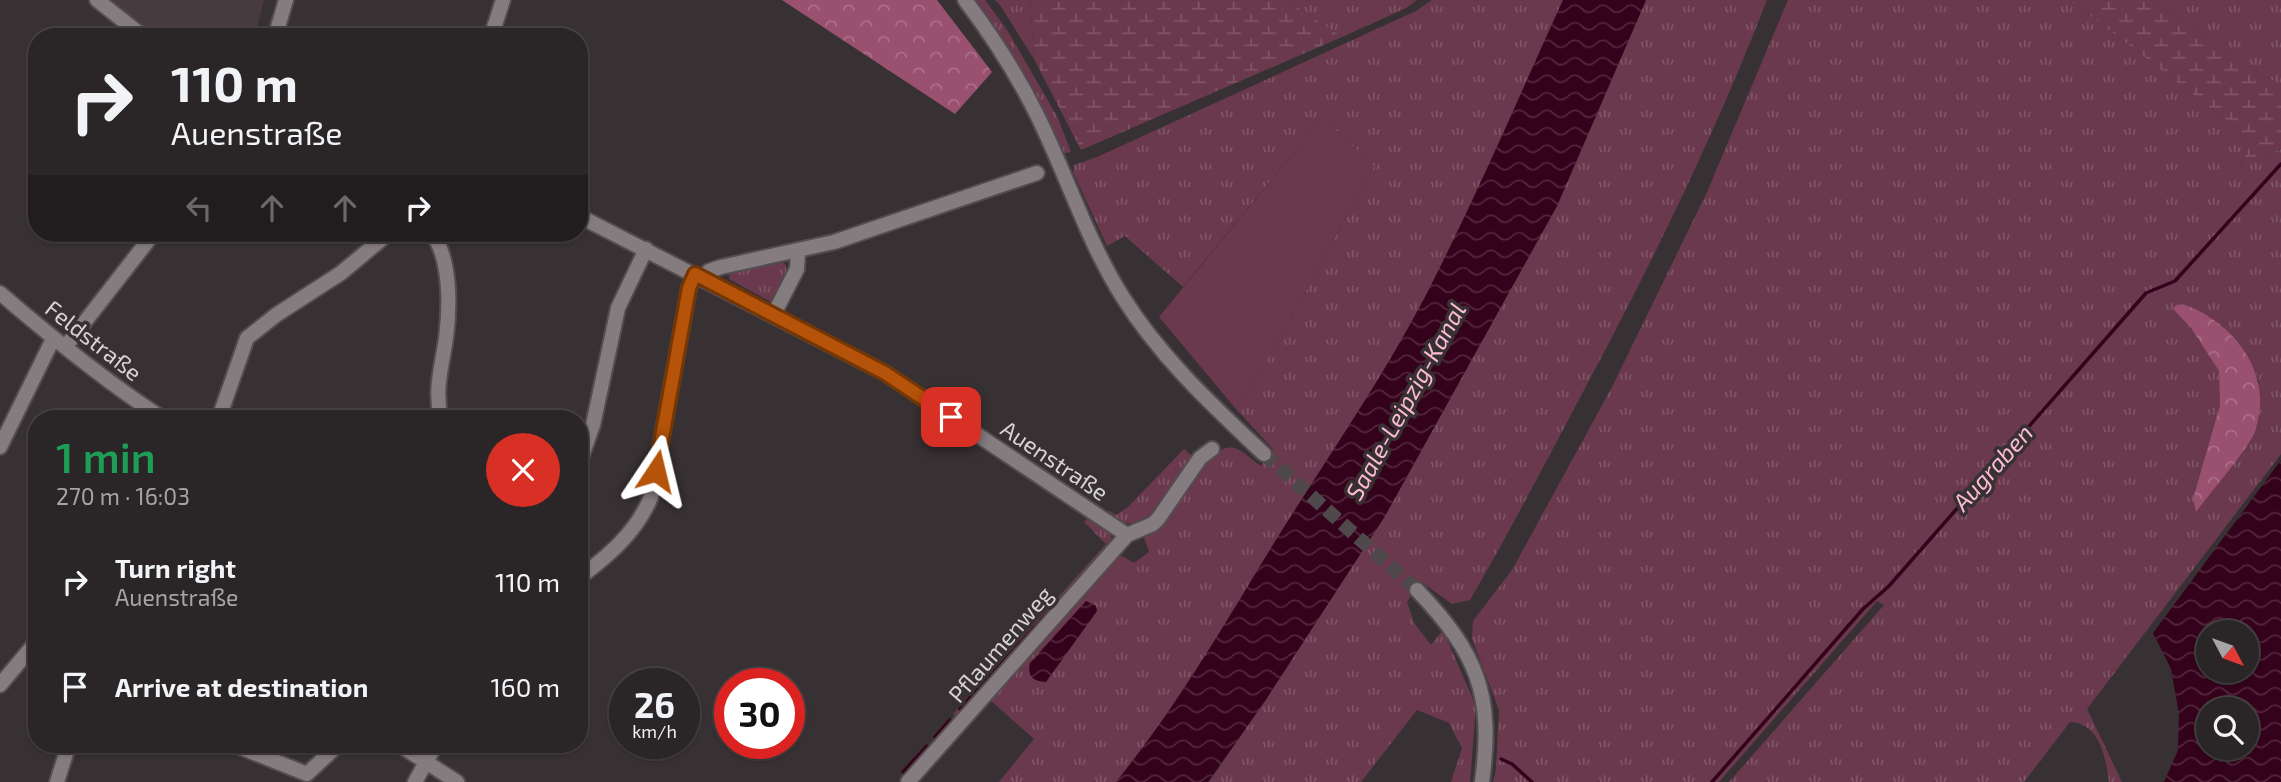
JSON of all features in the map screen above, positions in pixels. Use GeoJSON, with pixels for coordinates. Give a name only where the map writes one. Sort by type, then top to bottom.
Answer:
{"type":"FeatureCollection","features":[{"type":"Feature","properties":{"kind":"street"},"geometry":{"type":"LineString","coordinates":[[97,0],[133,28]]}},
{"type":"Feature","properties":{"kind":"street"},"geometry":{"type":"LineString","coordinates":[[278,28],[286,0]]}},
{"type":"Feature","properties":{"kind":"street"},"geometry":{"type":"LineString","coordinates":[[494,28],[503,0]]}},
{"type":"Feature","properties":{"kind":"street"},"geometry":{"type":"LineString","coordinates":[[965,0],[1023,86],[1092,239],[1121,294],[1150,338],[1208,401],[1264,454]]}},
{"type":"Feature","properties":{"kind":"street"},"geometry":{"type":"LineString","coordinates":[[588,566],[630,534],[643,516],[651,497],[689,288],[699,276],[721,267],[834,242],[1037,173]]}},
{"type":"Feature","properties":{"kind":"street","name":"Auenstraße"},"geometry":{"type":"LineString","coordinates":[[588,220],[885,373],[1127,535]]}},
{"type":"Feature","properties":{"kind":"street"},"geometry":{"type":"LineString","coordinates":[[0,447],[59,342],[146,242]]}},
{"type":"Feature","properties":{"kind":"street"},"geometry":{"type":"LineString","coordinates":[[222,410],[247,338],[269,320],[341,273],[380,242]]}},
{"type":"Feature","properties":{"kind":"street"},"geometry":{"type":"LineString","coordinates":[[437,242],[442,252],[448,299],[446,339],[440,362],[437,400],[439,410]]}},
{"type":"Feature","properties":{"kind":"street"},"geometry":{"type":"LineString","coordinates":[[588,439],[618,308],[646,249]]}},
{"type":"Feature","properties":{"kind":"street"},"geometry":{"type":"LineString","coordinates":[[774,314],[797,269],[799,251]]}},
{"type":"Feature","properties":{"kind":"street","name":"Feldstraße"},"geometry":{"type":"LineString","coordinates":[[0,293],[123,393],[150,410]]}},
{"type":"Feature","properties":{"kind":"street"},"geometry":{"type":"LineString","coordinates":[[1127,535],[1153,524],[1158,519],[1200,458],[1212,449]]}},
{"type":"Feature","properties":{"kind":"street","name":"Pflaumenweg"},"geometry":{"type":"LineString","coordinates":[[908,782],[1127,535]]}},
{"type":"Feature","properties":{"kind":"street"},"geometry":{"type":"LineString","coordinates":[[1417,590],[1455,633],[1473,666],[1486,720],[1482,782]]}},
{"type":"Feature","properties":{"kind":"street"},"geometry":{"type":"LineString","coordinates":[[0,685],[28,652]]}},
{"type":"Feature","properties":{"kind":"street"},"geometry":{"type":"LineString","coordinates":[[57,782],[66,753]]}},
{"type":"Feature","properties":{"kind":"street"},"geometry":{"type":"LineString","coordinates":[[254,753],[307,774],[329,753]]}},
{"type":"Feature","properties":{"kind":"street"},"geometry":{"type":"LineString","coordinates":[[412,753],[457,782]]}},
{"type":"Feature","properties":{"kind":"street"},"geometry":{"type":"LineString","coordinates":[[415,782],[431,753]]}},
{"type":"Feature","properties":{"kind":"shaded area"},"geometry":{"type":"Polygon","coordinates":[[[101,0],[264,0],[257,28],[137,28],[101,0]]]}},
{"type":"Feature","properties":{"kind":"green space"},"geometry":{"type":"Polygon","coordinates":[[[782,0],[937,0],[992,72],[955,114],[782,0]]]}},
{"type":"Feature","properties":{"kind":"green space"},"geometry":{"type":"Polygon","coordinates":[[[975,0],[985,0],[1007,30],[1058,118],[1071,152],[1062,154],[1023,75],[975,0]]]}},
{"type":"Feature","properties":{"kind":"green space"},"geometry":{"type":"Polygon","coordinates":[[[995,0],[1030,0],[1034,59],[1000,5],[995,0]]]}},
{"type":"Feature","properties":{"kind":"green space"},"geometry":{"type":"Polygon","coordinates":[[[1030,0],[1286,0],[1342,37],[1081,150],[1034,59],[1030,0]]]}},
{"type":"Feature","properties":{"kind":"green space"},"geometry":{"type":"Polygon","coordinates":[[[1286,0],[1417,0],[1406,8],[1342,37],[1286,0]]]}},
{"type":"Feature","properties":{"kind":"green space"},"geometry":{"type":"Polygon","coordinates":[[[1432,0],[1563,0],[1425,297],[1363,403],[1222,629],[1153,733],[1116,782],[999,782],[1034,739],[989,699],[1114,559],[1122,556],[1134,563],[1149,552],[1144,538],[1155,530],[1205,459],[1223,449],[1235,448],[1261,466],[1273,449],[1236,409],[1280,338],[1374,166],[1322,118],[1183,287],[1125,236],[1107,246],[1073,172],[1074,165],[1097,157],[1416,11],[1432,0]]]}},
{"type":"Feature","properties":{"kind":"green space"},"geometry":{"type":"Polygon","coordinates":[[[1646,0],[1767,0],[1726,100],[1658,246],[1542,469],[1470,600],[1452,604],[1420,581],[1407,602],[1414,623],[1431,645],[1443,630],[1476,706],[1470,782],[1451,782],[1462,748],[1449,723],[1417,710],[1361,782],[1209,782],[1385,516],[1557,206],[1646,0]]]}},
{"type":"Feature","properties":{"kind":"green space"},"geometry":{"type":"Polygon","coordinates":[[[1788,0],[2070,0],[2238,129],[2247,149],[2240,170],[2268,153],[2281,149],[2281,454],[2087,709],[2122,782],[2109,782],[2106,763],[2095,735],[2088,728],[2070,722],[2024,782],[1729,782],[1884,605],[1877,601],[1719,782],[1493,782],[1499,710],[1472,639],[1473,621],[1512,570],[1612,387],[1707,192],[1788,0]],[[2183,304],[2173,309],[2191,328],[2219,371],[2220,405],[2193,497],[2196,511],[2259,382],[2247,356],[2230,334],[2197,310],[2183,304]]]}},
{"type":"Feature","properties":{"kind":"green space"},"geometry":{"type":"Polygon","coordinates":[[[2070,0],[2151,0],[2281,85],[2281,149],[2268,153],[2240,171],[2247,149],[2238,129],[2070,0]]]}},
{"type":"Feature","properties":{"kind":"green space"},"geometry":{"type":"Polygon","coordinates":[[[2151,0],[2281,0],[2281,85],[2256,71],[2151,0]]]}},
{"type":"Feature","properties":{"kind":"green space"},"geometry":{"type":"Polygon","coordinates":[[[1322,118],[1374,166],[1280,338],[1236,409],[1159,317],[1322,118]]]}},
{"type":"Feature","properties":{"kind":"green space"},"geometry":{"type":"Polygon","coordinates":[[[776,262],[786,265],[787,274],[771,302],[729,279],[730,271],[776,262]]]}},
{"type":"Feature","properties":{"kind":"green space"},"geometry":{"type":"Polygon","coordinates":[[[2183,304],[2216,321],[2242,348],[2258,381],[2260,400],[2254,434],[2196,512],[2193,498],[2220,405],[2219,371],[2191,328],[2173,309],[2183,304]]]}},
{"type":"Feature","properties":{"kind":"green space"},"geometry":{"type":"Polygon","coordinates":[[[1184,449],[1194,458],[1147,522],[1124,523],[1111,515],[1108,510],[1116,515],[1128,507],[1184,449]]]}},
{"type":"Feature","properties":{"kind":"green space"},"geometry":{"type":"Polygon","coordinates":[[[1090,516],[1111,534],[1112,547],[958,718],[953,714],[1106,544],[1084,522],[1090,516]]]}},
{"type":"Feature","properties":{"kind":"water","name":"Saale-Leipzig-Kanal"},"geometry":{"type":"Polygon","coordinates":[[[1563,0],[1646,0],[1557,206],[1385,516],[1265,701],[1208,782],[1116,782],[1188,682],[1405,333],[1461,224],[1563,0]]]}},
{"type":"Feature","properties":{"kind":"water"},"geometry":{"type":"Polygon","coordinates":[[[2281,460],[2281,782],[2164,782],[2178,750],[2179,714],[2171,669],[2153,633],[2281,460]]]}},
{"type":"Feature","properties":{"kind":"water"},"geometry":{"type":"Polygon","coordinates":[[[1086,601],[1096,606],[1097,611],[1046,682],[1034,679],[1029,672],[1030,663],[1086,601]]]}},
{"type":"Feature","properties":{"kind":"waterway","name":"Augraben"},"geometry":{"type":"LineString","coordinates":[[1712,782],[1863,609],[1889,586],[2146,293],[2175,281],[2281,164]]}},
{"type":"Feature","properties":{"kind":"waterway"},"geometry":{"type":"LineString","coordinates":[[960,709],[1055,605]]}},
{"type":"Feature","properties":{"kind":"waterway"},"geometry":{"type":"LineString","coordinates":[[935,737],[950,720]]}},
{"type":"Feature","properties":{"kind":"waterway"},"geometry":{"type":"LineString","coordinates":[[903,772],[927,746]]}},
{"type":"Feature","properties":{"kind":"waterway"},"geometry":{"type":"LineString","coordinates":[[1501,759],[1512,764],[1532,782]]}},
{"type":"Feature","properties":{"kind":"tunnel"},"geometry":{"type":"LineString","coordinates":[[1264,454],[1417,590]]}},
{"type":"Feature","properties":{"kind":"route"},"geometry":{"type":"LineString","coordinates":[[656,471],[689,288],[695,274],[885,373],[951,417]]}}]}
